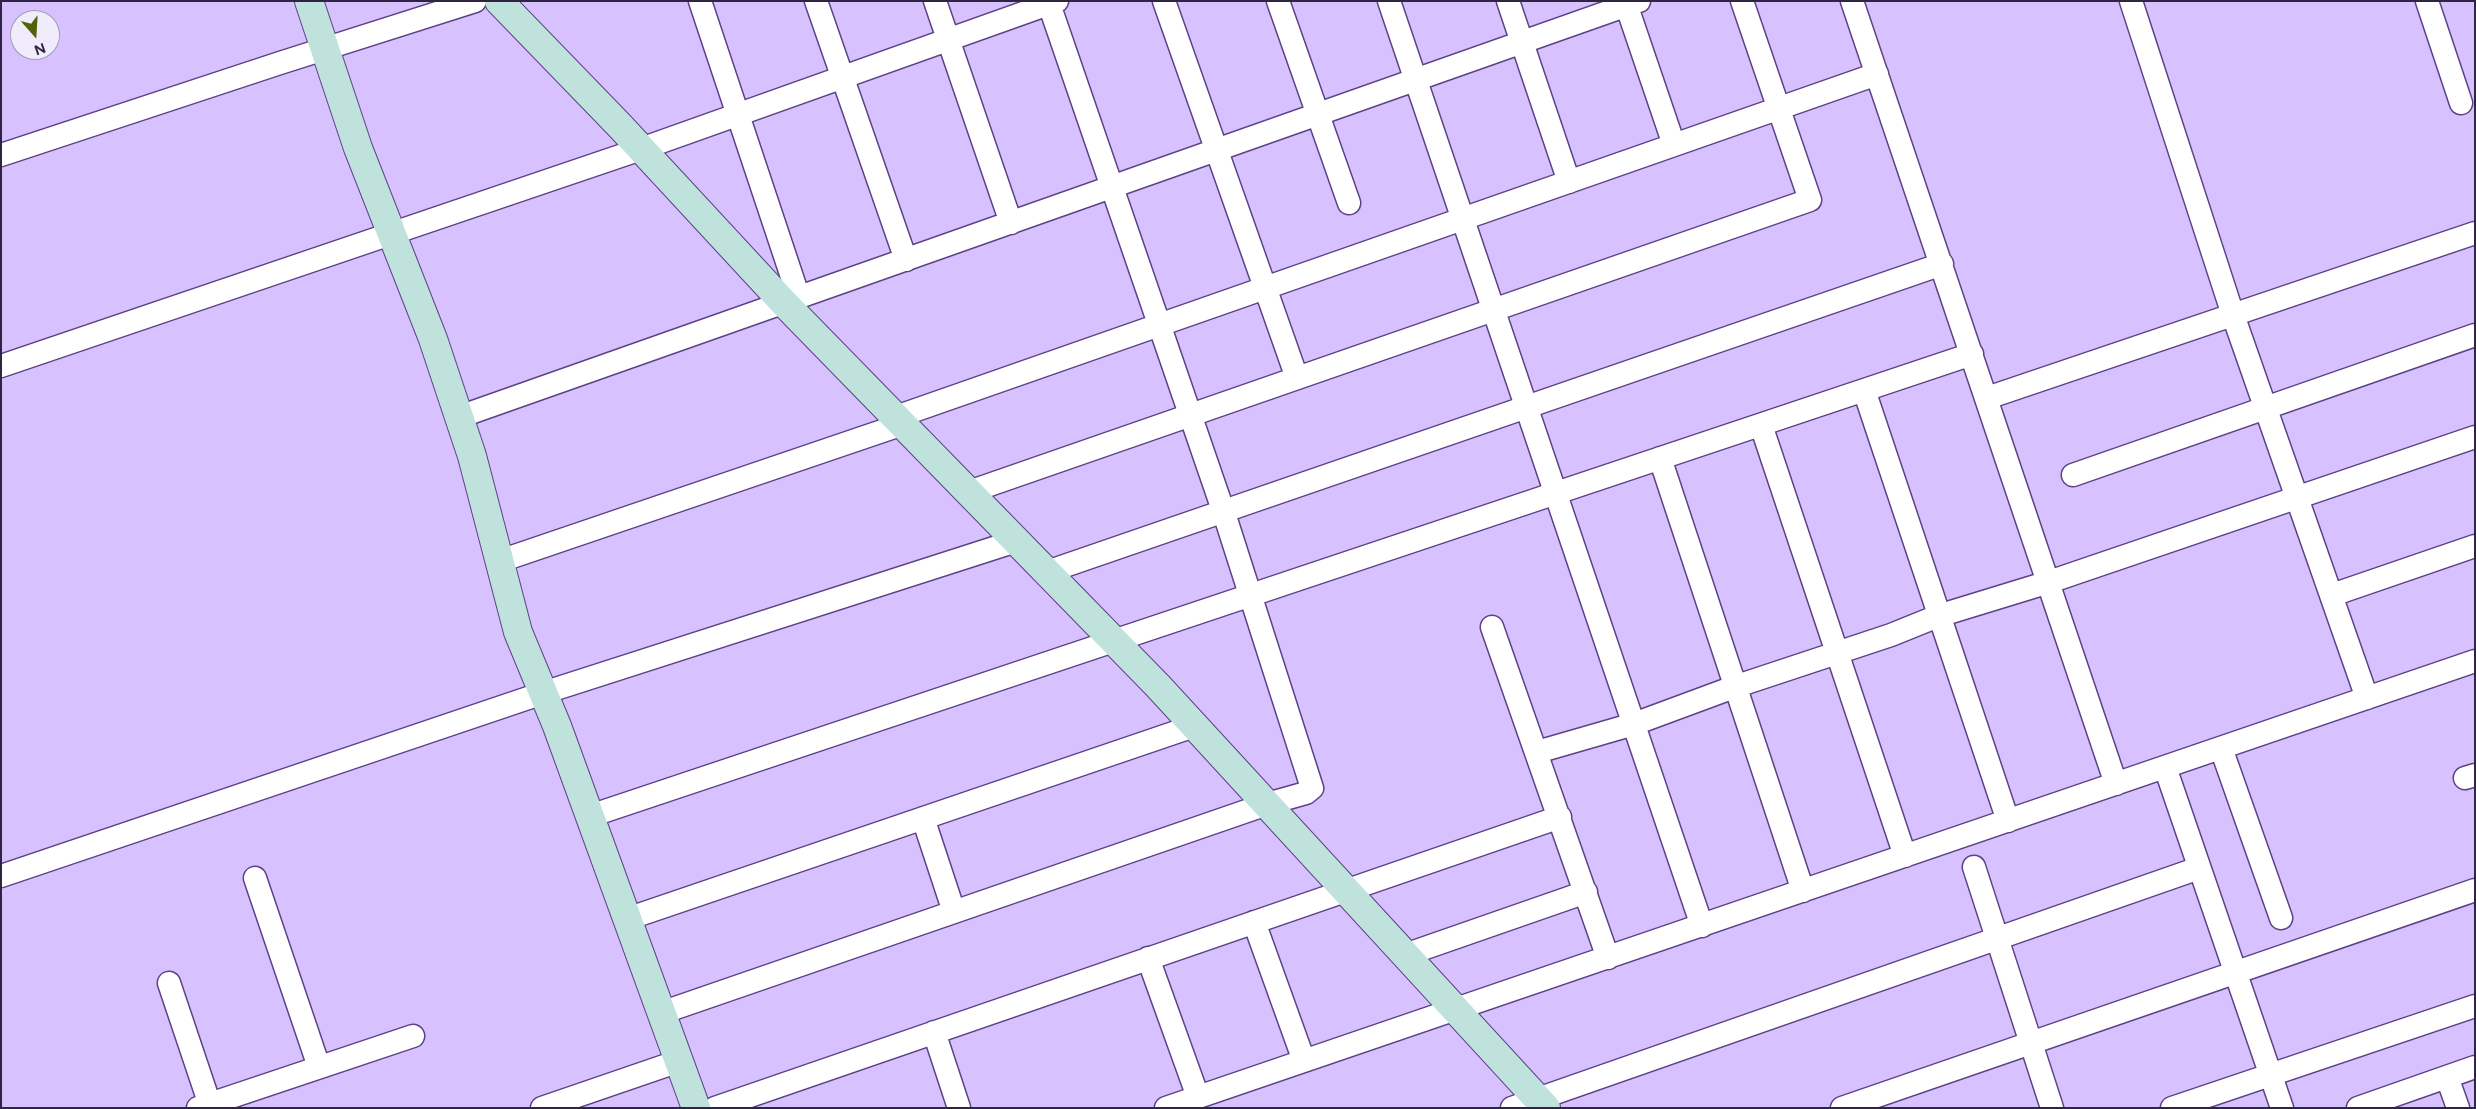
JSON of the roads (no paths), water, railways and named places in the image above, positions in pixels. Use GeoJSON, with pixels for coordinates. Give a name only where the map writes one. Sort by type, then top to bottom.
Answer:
{"type":"FeatureCollection","features":[{"type":"Feature","properties":{"kind":"main road"},"geometry":{"type":"LineString","coordinates":[[309,1],[315,53],[358,148],[433,339],[459,417],[518,632],[590,816],[696,1108]]}},
{"type":"Feature","properties":{"kind":"main road"},"geometry":{"type":"LineString","coordinates":[[498,1],[641,149],[792,300],[899,421],[1114,641],[1542,1103]]}},
{"type":"Feature","properties":{"kind":"street"},"geometry":{"type":"LineString","coordinates":[[1,155],[280,62],[315,53],[475,1]]}},
{"type":"Feature","properties":{"kind":"street"},"geometry":{"type":"LineString","coordinates":[[700,1],[738,115],[792,300]]}},
{"type":"Feature","properties":{"kind":"street"},"geometry":{"type":"LineString","coordinates":[[816,1],[906,260]]}},
{"type":"Feature","properties":{"kind":"street"},"geometry":{"type":"LineString","coordinates":[[935,1],[1011,223]]}},
{"type":"Feature","properties":{"kind":"street"},"geometry":{"type":"LineString","coordinates":[[1164,1],[1298,378]]}},
{"type":"Feature","properties":{"kind":"street"},"geometry":{"type":"LineString","coordinates":[[1278,1],[1349,203]]}},
{"type":"Feature","properties":{"kind":"street"},"geometry":{"type":"LineString","coordinates":[[1388,1],[1702,926]]}},
{"type":"Feature","properties":{"kind":"street"},"geometry":{"type":"LineString","coordinates":[[1508,1],[1569,182]]}},
{"type":"Feature","properties":{"kind":"street"},"geometry":{"type":"LineString","coordinates":[[969,492],[1810,200],[1742,1]]}},
{"type":"Feature","properties":{"kind":"street"},"geometry":{"type":"LineString","coordinates":[[1852,1],[2116,784]]}},
{"type":"Feature","properties":{"kind":"street"},"geometry":{"type":"LineString","coordinates":[[2131,1],[2233,315],[2267,407],[2296,499],[2332,595],[2367,698]]}},
{"type":"Feature","properties":{"kind":"street"},"geometry":{"type":"LineString","coordinates":[[2427,1],[2461,103]]}},
{"type":"Feature","properties":{"kind":"street"},"geometry":{"type":"LineString","coordinates":[[1,366],[641,149],[1051,2],[1224,512],[1312,788],[1306,794],[1267,804],[661,1012]]}},
{"type":"Feature","properties":{"kind":"street"},"geometry":{"type":"LineString","coordinates":[[459,417],[1630,3],[1674,145]]}},
{"type":"Feature","properties":{"kind":"street"},"geometry":{"type":"LineString","coordinates":[[500,561],[899,421],[1160,325],[1877,74]]}},
{"type":"Feature","properties":{"kind":"street"},"geometry":{"type":"LineString","coordinates":[[1987,398],[2475,233]]}},
{"type":"Feature","properties":{"kind":"street"},"geometry":{"type":"LineString","coordinates":[[1047,572],[1942,264]]}},
{"type":"Feature","properties":{"kind":"street"},"geometry":{"type":"LineString","coordinates":[[2073,475],[2475,335]]}},
{"type":"Feature","properties":{"kind":"street"},"geometry":{"type":"LineString","coordinates":[[590,816],[1972,354]]}},
{"type":"Feature","properties":{"kind":"street"},"geometry":{"type":"LineString","coordinates":[[1864,390],[2008,821]]}},
{"type":"Feature","properties":{"kind":"street"},"geometry":{"type":"LineString","coordinates":[[1761,425],[1904,856]]}},
{"type":"Feature","properties":{"kind":"street"},"geometry":{"type":"LineString","coordinates":[[1537,752],[1634,724],[1734,686],[1891,635],[1938,616],[2049,582],[2475,437]]}},
{"type":"Feature","properties":{"kind":"street"},"geometry":{"type":"LineString","coordinates":[[1660,458],[1803,891]]}},
{"type":"Feature","properties":{"kind":"street"},"geometry":{"type":"LineString","coordinates":[[1,876],[543,693],[1016,541]]}},
{"type":"Feature","properties":{"kind":"street"},"geometry":{"type":"LineString","coordinates":[[2332,595],[2475,546]]}},
{"type":"Feature","properties":{"kind":"street"},"geometry":{"type":"LineString","coordinates":[[1492,627],[1608,958]]}},
{"type":"Feature","properties":{"kind":"street"},"geometry":{"type":"LineString","coordinates":[[1166,1108],[2475,661]]}},
{"type":"Feature","properties":{"kind":"street"},"geometry":{"type":"LineString","coordinates":[[627,919],[1194,726]]}},
{"type":"Feature","properties":{"kind":"street"},"geometry":{"type":"LineString","coordinates":[[2221,748],[2281,918]]}},
{"type":"Feature","properties":{"kind":"street"},"geometry":{"type":"LineString","coordinates":[[2165,767],[2282,1108]]}},
{"type":"Feature","properties":{"kind":"street"},"geometry":{"type":"LineString","coordinates":[[715,1108],[1560,817]]}},
{"type":"Feature","properties":{"kind":"street"},"geometry":{"type":"LineString","coordinates":[[923,818],[954,912]]}},
{"type":"Feature","properties":{"kind":"street"},"geometry":{"type":"LineString","coordinates":[[1974,867],[2052,1108]]}},
{"type":"Feature","properties":{"kind":"street"},"geometry":{"type":"LineString","coordinates":[[1512,1108],[1542,1103],[1998,938],[2199,868]]}},
{"type":"Feature","properties":{"kind":"street"},"geometry":{"type":"LineString","coordinates":[[255,878],[319,1067]]}},
{"type":"Feature","properties":{"kind":"street"},"geometry":{"type":"LineString","coordinates":[[1842,1108],[2236,974],[2475,890]]}},
{"type":"Feature","properties":{"kind":"street"},"geometry":{"type":"LineString","coordinates":[[1405,955],[1586,892]]}},
{"type":"Feature","properties":{"kind":"street"},"geometry":{"type":"LineString","coordinates":[[1254,922],[1304,1061]]}},
{"type":"Feature","properties":{"kind":"street"},"geometry":{"type":"LineString","coordinates":[[1148,958],[1198,1097]]}},
{"type":"Feature","properties":{"kind":"street"},"geometry":{"type":"LineString","coordinates":[[169,983],[206,1106],[413,1036]]}},
{"type":"Feature","properties":{"kind":"street"},"geometry":{"type":"LineString","coordinates":[[2172,1108],[2270,1073],[2475,1006]]}},
{"type":"Feature","properties":{"kind":"street"},"geometry":{"type":"LineString","coordinates":[[934,1032],[959,1108]]}},
{"type":"Feature","properties":{"kind":"street"},"geometry":{"type":"LineString","coordinates":[[542,1108],[579,1102],[629,1078],[679,1061]]}},
{"type":"Feature","properties":{"kind":"street"},"geometry":{"type":"LineString","coordinates":[[2358,1108],[2475,1067]]}},
{"type":"Feature","properties":{"kind":"street"},"geometry":{"type":"LineString","coordinates":[[2448,1077],[2458,1108]]}}]}
